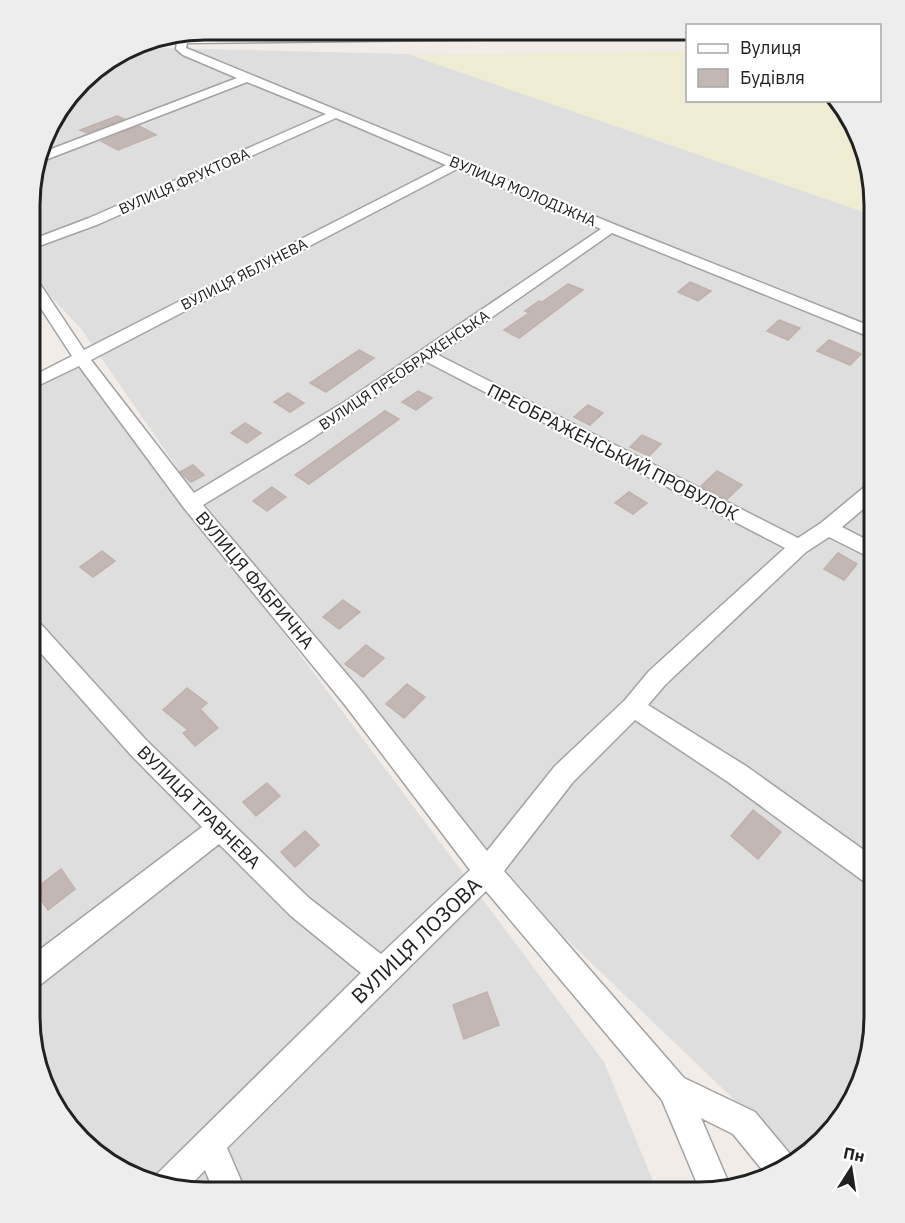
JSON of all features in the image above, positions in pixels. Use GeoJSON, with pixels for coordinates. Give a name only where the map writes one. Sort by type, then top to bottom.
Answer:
{"type":"FeatureCollection","features":[{"type":"Feature","properties":{"kind":"street","name":"ВУЛИЦЯ МОЛОДІЖНА"},"geometry":{"type":"LineString","coordinates":[[182,43],[181,48],[187,53],[611,228],[864,329]]}},
{"type":"Feature","properties":{"kind":"street"},"geometry":{"type":"LineString","coordinates":[[48,155],[249,77]]}},
{"type":"Feature","properties":{"kind":"street","name":"ВУЛИЦЯ ФРУКТОВА"},"geometry":{"type":"LineString","coordinates":[[40,242],[94,221],[336,114]]}},
{"type":"Feature","properties":{"kind":"street","name":"ВУЛИЦЯ ЯБЛУНЕВА"},"geometry":{"type":"LineString","coordinates":[[40,379],[457,164]]}},
{"type":"Feature","properties":{"kind":"street","name":"ВУЛИЦЯ ПРЕОБРАЖЕНСЬКА"},"geometry":{"type":"LineString","coordinates":[[192,503],[268,459],[427,356],[611,228]]}},
{"type":"Feature","properties":{"kind":"street","name":"ВУЛИЦЯ ФАБРИЧНА"},"geometry":{"type":"LineString","coordinates":[[40,295],[81,358],[192,503],[353,698],[487,872]]}},
{"type":"Feature","properties":{"kind":"street","name":"ПРЕОБРАЖЕНСЬКИЙ ПРОВУЛОК"},"geometry":{"type":"LineString","coordinates":[[427,356],[799,546]]}},
{"type":"Feature","properties":{"kind":"street"},"geometry":{"type":"LineString","coordinates":[[487,872],[564,774],[633,708],[657,678],[799,546],[828,528],[864,498]]}},
{"type":"Feature","properties":{"kind":"street"},"geometry":{"type":"LineString","coordinates":[[828,528],[864,547]]}},
{"type":"Feature","properties":{"kind":"street","name":"ВУЛИЦЯ ТРАВНЕВА"},"geometry":{"type":"LineString","coordinates":[[40,638],[138,747],[300,907],[382,972]]}},
{"type":"Feature","properties":{"kind":"street"},"geometry":{"type":"LineString","coordinates":[[633,708],[736,774],[864,866]]}},
{"type":"Feature","properties":{"kind":"street"},"geometry":{"type":"LineString","coordinates":[[40,967],[220,828]]}},
{"type":"Feature","properties":{"kind":"street","name":"ВУЛИЦЯ ЛОЗОВА"},"geometry":{"type":"LineString","coordinates":[[175,1179],[382,972],[487,872],[673,1089],[712,1181]]}},
{"type":"Feature","properties":{"kind":"street"},"geometry":{"type":"LineString","coordinates":[[673,1089],[744,1124],[777,1163]]}},
{"type":"Feature","properties":{"kind":"street"},"geometry":{"type":"LineString","coordinates":[[210,1144],[226,1182]]}},
{"type":"Feature","properties":{"kind":"shaded area"},"geometry":{"type":"Polygon","coordinates":[[[157,48],[409,54],[633,103],[864,200],[864,1028],[856,1071],[848,1091],[824,1126],[808,1142],[786,1158],[746,1111],[560,933],[392,737],[182,475],[82,330],[40,285],[40,205],[46,163],[63,123],[89,89],[114,68],[157,48]]]}},
{"type":"Feature","properties":{"kind":"shaded area"},"geometry":{"type":"Polygon","coordinates":[[[686,51],[686,102],[827,102],[848,132],[859,163],[863,184],[864,212],[410,55],[686,51]]]}},
{"type":"Feature","properties":{"kind":"shaded area"},"geometry":{"type":"Polygon","coordinates":[[[81,361],[604,1062],[653,1182],[184,1181],[142,1170],[123,1160],[89,1134],[68,1109],[49,1071],[40,1018],[40,384],[81,361]]]}},
{"type":"Feature","properties":{"kind":"building"},"geometry":{"type":"Polygon","coordinates":[[[117,116],[124,119],[87,133],[80,130],[117,116]]]}},
{"type":"Feature","properties":{"kind":"building"},"geometry":{"type":"Polygon","coordinates":[[[139,126],[156,135],[118,150],[101,141],[139,126]]]}},
{"type":"Feature","properties":{"kind":"building"},"geometry":{"type":"Polygon","coordinates":[[[690,282],[711,291],[698,301],[678,292],[690,282]]]}},
{"type":"Feature","properties":{"kind":"building"},"geometry":{"type":"Polygon","coordinates":[[[568,284],[583,290],[519,338],[504,330],[529,313],[525,311],[568,284]]]}},
{"type":"Feature","properties":{"kind":"building"},"geometry":{"type":"Polygon","coordinates":[[[779,320],[800,328],[788,340],[767,331],[779,320]]]}},
{"type":"Feature","properties":{"kind":"building"},"geometry":{"type":"Polygon","coordinates":[[[829,340],[861,354],[850,365],[817,351],[829,340]]]}},
{"type":"Feature","properties":{"kind":"building"},"geometry":{"type":"Polygon","coordinates":[[[359,350],[374,358],[326,392],[310,383],[359,350]]]}},
{"type":"Feature","properties":{"kind":"building"},"geometry":{"type":"Polygon","coordinates":[[[418,391],[432,398],[416,410],[402,402],[418,391]]]}},
{"type":"Feature","properties":{"kind":"building"},"geometry":{"type":"Polygon","coordinates":[[[288,393],[304,403],[290,412],[274,402],[288,393]]]}},
{"type":"Feature","properties":{"kind":"building"},"geometry":{"type":"Polygon","coordinates":[[[588,405],[603,413],[590,425],[574,417],[588,405]]]}},
{"type":"Feature","properties":{"kind":"building"},"geometry":{"type":"Polygon","coordinates":[[[385,411],[399,419],[309,484],[295,475],[385,411]]]}},
{"type":"Feature","properties":{"kind":"building"},"geometry":{"type":"Polygon","coordinates":[[[245,423],[261,433],[247,443],[231,433],[245,423]]]}},
{"type":"Feature","properties":{"kind":"building"},"geometry":{"type":"Polygon","coordinates":[[[642,435],[661,444],[649,456],[630,447],[642,435]]]}},
{"type":"Feature","properties":{"kind":"building"},"geometry":{"type":"Polygon","coordinates":[[[193,465],[204,475],[191,482],[180,472],[193,465]]]}},
{"type":"Feature","properties":{"kind":"building"},"geometry":{"type":"Polygon","coordinates":[[[717,471],[742,485],[727,499],[701,486],[717,471]]]}},
{"type":"Feature","properties":{"kind":"building"},"geometry":{"type":"Polygon","coordinates":[[[272,487],[286,497],[267,511],[253,501],[272,487]]]}},
{"type":"Feature","properties":{"kind":"building"},"geometry":{"type":"Polygon","coordinates":[[[629,492],[647,503],[633,514],[615,503],[629,492]]]}},
{"type":"Feature","properties":{"kind":"building"},"geometry":{"type":"Polygon","coordinates":[[[102,551],[115,561],[93,577],[80,567],[102,551]]]}},
{"type":"Feature","properties":{"kind":"building"},"geometry":{"type":"Polygon","coordinates":[[[838,553],[857,564],[844,580],[824,569],[838,553]]]}},
{"type":"Feature","properties":{"kind":"building"},"geometry":{"type":"Polygon","coordinates":[[[343,600],[360,612],[339,629],[323,617],[343,600]]]}},
{"type":"Feature","properties":{"kind":"building"},"geometry":{"type":"Polygon","coordinates":[[[366,645],[384,658],[363,677],[345,664],[366,645]]]}},
{"type":"Feature","properties":{"kind":"building"},"geometry":{"type":"Polygon","coordinates":[[[407,684],[425,697],[404,718],[386,704],[407,684]]]}},
{"type":"Feature","properties":{"kind":"building"},"geometry":{"type":"Polygon","coordinates":[[[187,688],[207,703],[200,709],[218,728],[195,746],[183,733],[188,730],[163,710],[187,688]]]}},
{"type":"Feature","properties":{"kind":"building"},"geometry":{"type":"Polygon","coordinates":[[[267,783],[280,796],[256,816],[243,802],[267,783]]]}},
{"type":"Feature","properties":{"kind":"building"},"geometry":{"type":"Polygon","coordinates":[[[753,810],[781,832],[758,859],[731,836],[753,810]]]}},
{"type":"Feature","properties":{"kind":"building"},"geometry":{"type":"Polygon","coordinates":[[[305,831],[319,845],[295,867],[281,852],[305,831]]]}},
{"type":"Feature","properties":{"kind":"building"},"geometry":{"type":"Polygon","coordinates":[[[61,869],[75,889],[48,910],[40,899],[40,885],[61,869]]]}},
{"type":"Feature","properties":{"kind":"building"},"geometry":{"type":"Polygon","coordinates":[[[487,992],[499,1025],[464,1039],[453,1005],[487,992]]]}}]}
